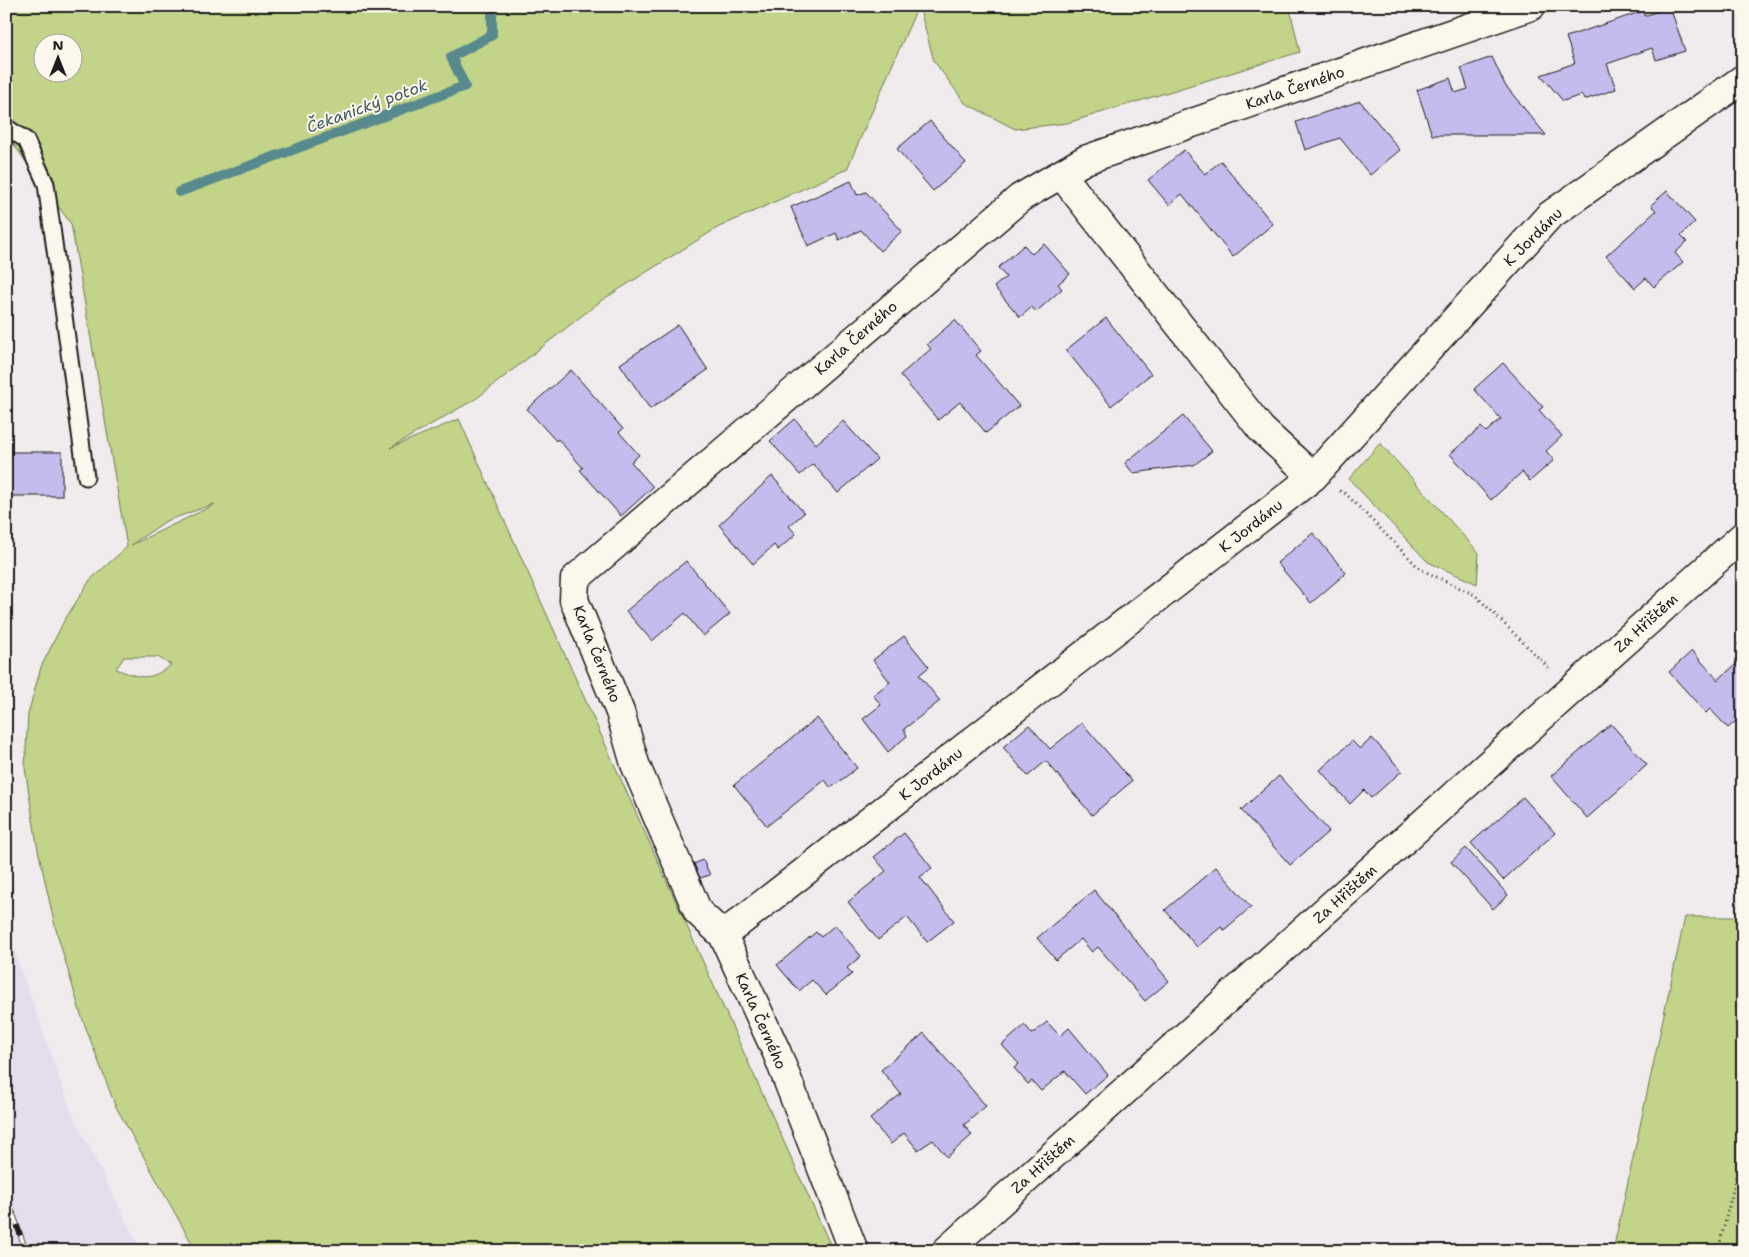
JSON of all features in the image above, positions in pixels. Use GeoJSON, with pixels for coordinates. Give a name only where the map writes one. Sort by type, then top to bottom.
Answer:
{"type":"FeatureCollection","features":[{"type":"Feature","properties":{"kind":"street","name":"Karla Černého"},"geometry":{"type":"LineString","coordinates":[[854,1251],[776,1053],[723,935],[698,912],[635,764],[620,712],[574,600],[576,579],[1020,198],[1085,160],[1531,6]]}},
{"type":"Feature","properties":{"kind":"street","name":"K Jordánu"},"geometry":{"type":"LineString","coordinates":[[723,935],[1313,477],[1549,216],[1743,79]]}},
{"type":"Feature","properties":{"kind":"street"},"geometry":{"type":"LineString","coordinates":[[1061,174],[1261,429],[1313,477]]}},
{"type":"Feature","properties":{"kind":"street","name":"Za Hřištěm"},"geometry":{"type":"LineString","coordinates":[[946,1251],[1743,536]]}},
{"type":"Feature","properties":{"kind":"lane"},"geometry":{"type":"LineString","coordinates":[[6,127],[26,140],[46,184],[86,477]]}},
{"type":"Feature","properties":{"kind":"path"},"geometry":{"type":"LineString","coordinates":[[1313,477],[1346,494],[1420,569],[1475,595],[1572,690]]}},
{"type":"Feature","properties":{"kind":"path"},"geometry":{"type":"LineString","coordinates":[[1718,1251],[1743,1150]]}},
{"type":"Feature","properties":{"kind":"shaded area"},"geometry":{"type":"Polygon","coordinates":[[[6,928],[71,1111],[141,1251],[6,1251],[6,928]]]}},
{"type":"Feature","properties":{"kind":"green space"},"geometry":{"type":"Polygon","coordinates":[[[6,6],[918,6],[847,169],[717,228],[602,300],[477,398],[390,448],[459,419],[833,1251],[196,1251],[115,1105],[81,1015],[55,926],[37,845],[25,768],[28,714],[41,667],[64,621],[90,580],[127,547],[71,224],[6,134],[6,6]],[[214,505],[166,521],[131,545],[214,505]],[[124,657],[116,669],[132,675],[150,676],[171,665],[158,657],[124,657]]]}},
{"type":"Feature","properties":{"kind":"green space"},"geometry":{"type":"Polygon","coordinates":[[[919,6],[1289,6],[1300,52],[1067,123],[1015,129],[965,103],[934,61],[919,6]]]}},
{"type":"Feature","properties":{"kind":"green space"},"geometry":{"type":"Polygon","coordinates":[[[1380,443],[1479,553],[1477,584],[1428,562],[1349,479],[1380,443]]]}},
{"type":"Feature","properties":{"kind":"green space"},"geometry":{"type":"Polygon","coordinates":[[[1685,917],[1743,917],[1743,1251],[1613,1251],[1685,917]]]}},
{"type":"Feature","properties":{"kind":"building"},"geometry":{"type":"Polygon","coordinates":[[[1322,6],[1340,6],[1324,12],[1322,6]]]}},
{"type":"Feature","properties":{"kind":"building"},"geometry":{"type":"Polygon","coordinates":[[[1670,7],[1685,51],[1656,60],[1652,48],[1607,64],[1616,89],[1584,100],[1582,95],[1563,101],[1541,75],[1575,63],[1566,37],[1643,11],[1644,16],[1670,7]]]}},
{"type":"Feature","properties":{"kind":"building"},"geometry":{"type":"Polygon","coordinates":[[[1492,57],[1505,85],[1546,135],[1432,135],[1417,90],[1450,78],[1455,93],[1468,89],[1461,68],[1492,57]]]}},
{"type":"Feature","properties":{"kind":"building"},"geometry":{"type":"Polygon","coordinates":[[[1360,101],[1400,150],[1370,175],[1340,138],[1305,150],[1296,122],[1360,101]]]}},
{"type":"Feature","properties":{"kind":"building"},"geometry":{"type":"Polygon","coordinates":[[[930,121],[966,163],[933,191],[897,149],[930,121]]]}},
{"type":"Feature","properties":{"kind":"building"},"geometry":{"type":"Polygon","coordinates":[[[1184,150],[1205,174],[1221,161],[1273,224],[1233,257],[1182,194],[1169,205],[1148,180],[1184,150]]]}},
{"type":"Feature","properties":{"kind":"building"},"geometry":{"type":"Polygon","coordinates":[[[851,181],[857,195],[866,192],[902,231],[880,251],[861,230],[839,240],[836,233],[808,246],[791,207],[851,181]]]}},
{"type":"Feature","properties":{"kind":"building"},"geometry":{"type":"Polygon","coordinates":[[[1667,191],[1695,222],[1681,236],[1687,242],[1675,253],[1683,262],[1654,287],[1646,278],[1635,288],[1606,256],[1656,211],[1651,205],[1667,191]]]}},
{"type":"Feature","properties":{"kind":"building"},"geometry":{"type":"Polygon","coordinates":[[[1044,244],[1070,274],[1058,284],[1062,289],[1036,312],[1032,307],[1020,317],[994,287],[1006,277],[998,268],[1024,245],[1032,254],[1044,244]]]}},
{"type":"Feature","properties":{"kind":"building"},"geometry":{"type":"Polygon","coordinates":[[[1106,318],[1151,374],[1111,406],[1066,350],[1106,318]]]}},
{"type":"Feature","properties":{"kind":"building"},"geometry":{"type":"Polygon","coordinates":[[[955,320],[981,351],[976,355],[1019,406],[986,433],[960,402],[938,420],[900,375],[931,349],[927,344],[955,320]]]}},
{"type":"Feature","properties":{"kind":"building"},"geometry":{"type":"Polygon","coordinates":[[[678,325],[708,370],[650,409],[620,364],[678,325]]]}},
{"type":"Feature","properties":{"kind":"building"},"geometry":{"type":"Polygon","coordinates":[[[1503,363],[1543,407],[1539,410],[1562,436],[1546,451],[1554,460],[1530,481],[1522,472],[1491,500],[1450,454],[1481,427],[1486,432],[1501,419],[1474,389],[1503,363]]]}},
{"type":"Feature","properties":{"kind":"building"},"geometry":{"type":"Polygon","coordinates":[[[1743,363],[1743,374],[1737,368],[1743,363]]]}},
{"type":"Feature","properties":{"kind":"building"},"geometry":{"type":"Polygon","coordinates":[[[571,370],[623,429],[619,432],[639,455],[631,462],[653,487],[621,516],[580,470],[583,468],[558,439],[556,441],[527,409],[571,370]]]}},
{"type":"Feature","properties":{"kind":"building"},"geometry":{"type":"Polygon","coordinates":[[[1183,416],[1212,451],[1194,465],[1133,473],[1125,463],[1183,416]]]}},
{"type":"Feature","properties":{"kind":"building"},"geometry":{"type":"Polygon","coordinates":[[[795,419],[816,444],[843,421],[877,459],[838,493],[813,464],[800,475],[770,441],[795,419]]]}},
{"type":"Feature","properties":{"kind":"building"},"geometry":{"type":"Polygon","coordinates":[[[6,452],[62,452],[62,496],[6,496],[6,452]]]}},
{"type":"Feature","properties":{"kind":"building"},"geometry":{"type":"Polygon","coordinates":[[[772,476],[804,513],[789,526],[796,534],[778,550],[774,545],[753,564],[719,525],[772,476]]]}},
{"type":"Feature","properties":{"kind":"building"},"geometry":{"type":"Polygon","coordinates":[[[1313,533],[1346,573],[1311,603],[1277,563],[1313,533]]]}},
{"type":"Feature","properties":{"kind":"building"},"geometry":{"type":"Polygon","coordinates":[[[686,561],[730,614],[703,636],[685,613],[652,641],[626,611],[686,561]]]}},
{"type":"Feature","properties":{"kind":"building"},"geometry":{"type":"Polygon","coordinates":[[[904,636],[929,667],[919,675],[940,701],[904,729],[907,736],[888,752],[863,719],[881,705],[873,695],[890,682],[873,660],[904,636]]]}},
{"type":"Feature","properties":{"kind":"building"},"geometry":{"type":"Polygon","coordinates":[[[1743,639],[1743,651],[1737,644],[1743,639]]]}},
{"type":"Feature","properties":{"kind":"building"},"geometry":{"type":"Polygon","coordinates":[[[1692,651],[1718,680],[1743,658],[1743,715],[1728,728],[1710,709],[1706,713],[1669,672],[1692,651]]]}},
{"type":"Feature","properties":{"kind":"building"},"geometry":{"type":"Polygon","coordinates":[[[817,718],[857,768],[831,788],[825,780],[767,826],[734,785],[817,718]]]}},
{"type":"Feature","properties":{"kind":"building"},"geometry":{"type":"Polygon","coordinates":[[[1082,723],[1132,781],[1092,815],[1046,761],[1028,776],[1003,747],[1029,725],[1050,749],[1082,723]]]}},
{"type":"Feature","properties":{"kind":"building"},"geometry":{"type":"Polygon","coordinates":[[[1611,724],[1647,765],[1587,818],[1551,776],[1611,724]]]}},
{"type":"Feature","properties":{"kind":"building"},"geometry":{"type":"Polygon","coordinates":[[[1372,738],[1402,771],[1371,798],[1364,790],[1350,804],[1320,770],[1352,741],[1360,749],[1372,738]]]}},
{"type":"Feature","properties":{"kind":"building"},"geometry":{"type":"Polygon","coordinates":[[[1279,776],[1329,831],[1290,865],[1241,810],[1279,776]]]}},
{"type":"Feature","properties":{"kind":"building"},"geometry":{"type":"Polygon","coordinates":[[[1523,797],[1555,833],[1503,880],[1471,843],[1523,797]]]}},
{"type":"Feature","properties":{"kind":"building"},"geometry":{"type":"Polygon","coordinates":[[[904,833],[932,868],[920,877],[954,921],[927,942],[907,917],[878,940],[848,902],[886,871],[874,857],[904,833]]]}},
{"type":"Feature","properties":{"kind":"building"},"geometry":{"type":"Polygon","coordinates":[[[1466,848],[1508,895],[1493,909],[1451,862],[1466,848]]]}},
{"type":"Feature","properties":{"kind":"building"},"geometry":{"type":"Polygon","coordinates":[[[703,860],[710,875],[700,878],[694,864],[703,860]]]}},
{"type":"Feature","properties":{"kind":"building"},"geometry":{"type":"Polygon","coordinates":[[[1216,867],[1251,907],[1224,930],[1221,927],[1197,947],[1165,910],[1216,867]]]}},
{"type":"Feature","properties":{"kind":"building"},"geometry":{"type":"Polygon","coordinates":[[[1094,890],[1169,981],[1145,1001],[1098,947],[1092,952],[1081,939],[1056,960],[1037,938],[1094,890]]]}},
{"type":"Feature","properties":{"kind":"building"},"geometry":{"type":"Polygon","coordinates":[[[835,925],[861,956],[847,968],[852,974],[826,995],[812,980],[799,991],[777,965],[816,932],[821,937],[835,925]]]}},
{"type":"Feature","properties":{"kind":"building"},"geometry":{"type":"Polygon","coordinates":[[[1047,1022],[1060,1036],[1069,1028],[1108,1075],[1085,1094],[1065,1071],[1041,1091],[1032,1081],[1028,1084],[1014,1068],[1019,1064],[1002,1045],[1025,1025],[1032,1034],[1047,1022]]]}},
{"type":"Feature","properties":{"kind":"building"},"geometry":{"type":"Polygon","coordinates":[[[924,1033],[986,1106],[964,1125],[972,1135],[947,1157],[933,1140],[918,1150],[904,1133],[891,1144],[870,1119],[901,1094],[881,1070],[924,1033]]]}},
{"type":"Feature","properties":{"kind":"building"},"geometry":{"type":"Polygon","coordinates":[[[1080,1243],[1081,1251],[1035,1251],[1035,1249],[1080,1243]]]}},
{"type":"Feature","properties":{"kind":"waterway","name":"Čekanický potok"},"geometry":{"type":"LineString","coordinates":[[179,192],[465,86],[451,57],[492,35],[492,6]]}},
{"type":"Feature","properties":{"kind":"railway"},"geometry":{"type":"LineString","coordinates":[[6,1194],[26,1251]]}}]}
